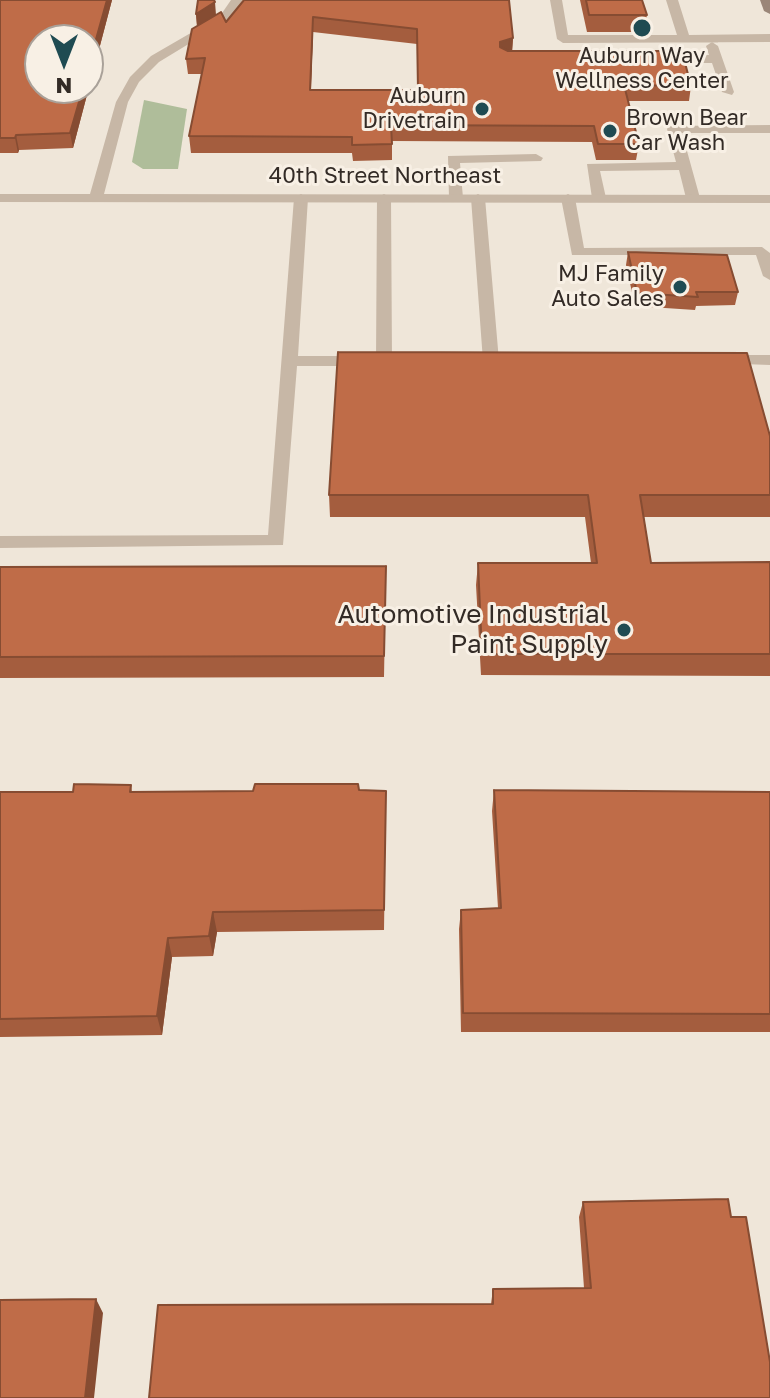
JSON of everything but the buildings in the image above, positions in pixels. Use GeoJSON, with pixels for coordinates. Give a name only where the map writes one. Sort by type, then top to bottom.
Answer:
{"type":"FeatureCollection","features":[{"type":"Feature","properties":{"kind":"main road"},"geometry":{"type":"LineString","coordinates":[[766,0],[770,11]]}},
{"type":"Feature","properties":{"kind":"street"},"geometry":{"type":"LineString","coordinates":[[96,198],[122,102],[134,80],[155,59],[224,18],[237,0]]}},
{"type":"Feature","properties":{"kind":"street"},"geometry":{"type":"LineString","coordinates":[[556,0],[563,39],[770,38]]}},
{"type":"Feature","properties":{"kind":"street"},"geometry":{"type":"LineString","coordinates":[[672,0],[684,38]]}},
{"type":"Feature","properties":{"kind":"street"},"geometry":{"type":"LineString","coordinates":[[709,38],[728,92]]}},
{"type":"Feature","properties":{"kind":"street"},"geometry":{"type":"LineString","coordinates":[[642,59],[716,59]]}},
{"type":"Feature","properties":{"kind":"street"},"geometry":{"type":"LineString","coordinates":[[693,198],[674,129],[770,129]]}},
{"type":"Feature","properties":{"kind":"street"},"geometry":{"type":"LineString","coordinates":[[456,198],[453,159],[536,158]]}},
{"type":"Feature","properties":{"kind":"street"},"geometry":{"type":"LineString","coordinates":[[599,198],[592,167],[685,166]]}},
{"type":"Feature","properties":{"kind":"street","name":"40th Street Northeast"},"geometry":{"type":"LineString","coordinates":[[0,198],[770,199]]}},
{"type":"Feature","properties":{"kind":"street"},"geometry":{"type":"LineString","coordinates":[[0,542],[277,541],[301,198]]}},
{"type":"Feature","properties":{"kind":"street"},"geometry":{"type":"LineString","coordinates":[[289,361],[391,361],[384,198]]}},
{"type":"Feature","properties":{"kind":"street"},"geometry":{"type":"LineString","coordinates":[[478,198],[491,361]]}},
{"type":"Feature","properties":{"kind":"street"},"geometry":{"type":"LineString","coordinates":[[568,198],[577,252],[762,251],[770,276]]}},
{"type":"Feature","properties":{"kind":"street"},"geometry":{"type":"LineString","coordinates":[[708,360],[770,360]]}},
{"type":"Feature","properties":{"kind":"green space"},"geometry":{"type":"Polygon","coordinates":[[[144,100],[187,109],[178,169],[143,169],[132,162],[144,100]]]}},
{"type":"Feature","properties":{"kind":"place","name":"Auburn Way Wellness Center"},"geometry":{"type":"Point","coordinates":[642,28]}},
{"type":"Feature","properties":{"kind":"place","name":"Auburn Drivetrain"},"geometry":{"type":"Point","coordinates":[482,109]}},
{"type":"Feature","properties":{"kind":"place","name":"Brown Bear Car Wash"},"geometry":{"type":"Point","coordinates":[610,131]}},
{"type":"Feature","properties":{"kind":"place","name":"MJ Family Auto Sales"},"geometry":{"type":"Point","coordinates":[680,287]}},
{"type":"Feature","properties":{"kind":"place","name":"Automotive Industrial Paint Supply"},"geometry":{"type":"Point","coordinates":[624,630]}}]}
